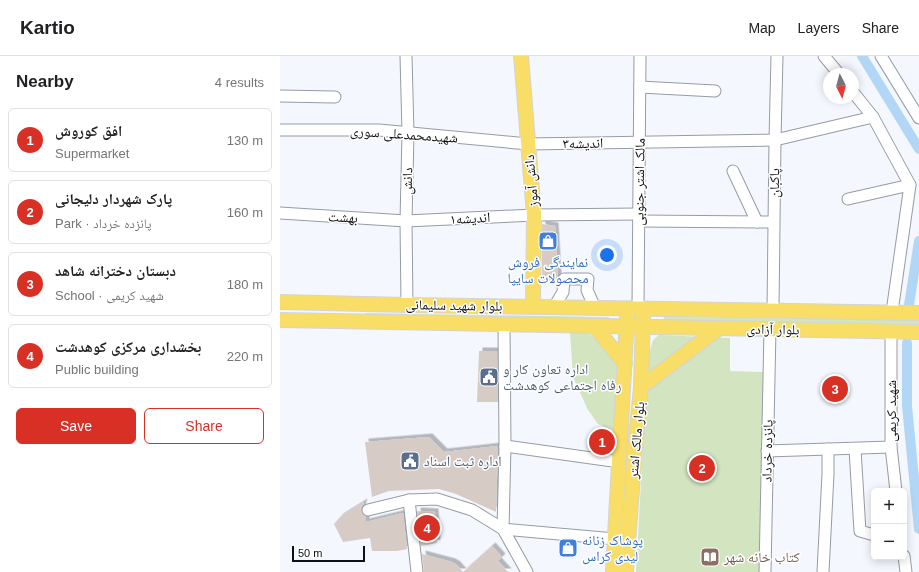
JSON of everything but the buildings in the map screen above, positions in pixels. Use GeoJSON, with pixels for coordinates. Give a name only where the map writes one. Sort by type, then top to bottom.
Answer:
{"type":"FeatureCollection","features":[{"type":"Feature","properties":{"kind":"main road","name":"دانش آموز"},"geometry":{"type":"LineString","coordinates":[[521,56],[534,215],[533,306]]}},
{"type":"Feature","properties":{"kind":"main road","name":"بلوار شهید سلیمانی"},"geometry":{"type":"LineString","coordinates":[[280,302],[636,308]]}},
{"type":"Feature","properties":{"kind":"main road"},"geometry":{"type":"LineString","coordinates":[[354,303],[354,323]]}},
{"type":"Feature","properties":{"kind":"main road","name":"بلوار آزادی"},"geometry":{"type":"LineString","coordinates":[[636,308],[919,312]]}},
{"type":"Feature","properties":{"kind":"main road","name":"بلوار مالک اشتر"},"geometry":{"type":"LineString","coordinates":[[626,572],[628,448],[625,364],[627,326],[636,308]]}},
{"type":"Feature","properties":{"kind":"main road","name":"بلوار مالک اشتر"},"geometry":{"type":"LineString","coordinates":[[613,572],[620,462],[628,448],[641,387],[643,326],[636,308]]}},
{"type":"Feature","properties":{"kind":"main road","name":"بلوار شهید سلیمانی"},"geometry":{"type":"LineString","coordinates":[[280,320],[354,323],[595,327],[627,326]]}},
{"type":"Feature","properties":{"kind":"main road","name":"بلوار آزادی"},"geometry":{"type":"LineString","coordinates":[[627,326],[919,332]]}},
{"type":"Feature","properties":{"kind":"main road"},"geometry":{"type":"LineString","coordinates":[[595,327],[625,364]]}},
{"type":"Feature","properties":{"kind":"main road"},"geometry":{"type":"LineString","coordinates":[[641,387],[718,329]]}},
{"type":"Feature","properties":{"kind":"street","name":"دانش"},"geometry":{"type":"LineString","coordinates":[[406,56],[408,133],[406,221],[407,305]]}},
{"type":"Feature","properties":{"kind":"street","name":"مالک اشتر جنوبی"},"geometry":{"type":"LineString","coordinates":[[636,308],[639,218],[640,56]]}},
{"type":"Feature","properties":{"kind":"street","name":"پاکبان"},"geometry":{"type":"LineString","coordinates":[[773,310],[773,222],[777,56]]}},
{"type":"Feature","properties":{"kind":"street"},"geometry":{"type":"LineString","coordinates":[[824,56],[834,68]]}},
{"type":"Feature","properties":{"kind":"street"},"geometry":{"type":"LineString","coordinates":[[881,56],[919,118]]}},
{"type":"Feature","properties":{"kind":"street"},"geometry":{"type":"LineString","coordinates":[[640,87],[715,90]]}},
{"type":"Feature","properties":{"kind":"street"},"geometry":{"type":"LineString","coordinates":[[280,96],[335,97]]}},
{"type":"Feature","properties":{"kind":"street"},"geometry":{"type":"LineString","coordinates":[[859,99],[873,116],[910,185],[892,312]]}},
{"type":"Feature","properties":{"kind":"street","name":"اندیشه۳"},"geometry":{"type":"LineString","coordinates":[[528,144],[775,140],[873,116]]}},
{"type":"Feature","properties":{"kind":"street","name":"شهیدمحمدعلی سوری"},"geometry":{"type":"LineString","coordinates":[[280,130],[378,130],[528,144]]}},
{"type":"Feature","properties":{"kind":"street"},"geometry":{"type":"LineString","coordinates":[[733,171],[757,222]]}},
{"type":"Feature","properties":{"kind":"street"},"geometry":{"type":"LineString","coordinates":[[848,199],[910,185]]}},
{"type":"Feature","properties":{"kind":"street","name":"بهشت"},"geometry":{"type":"LineString","coordinates":[[280,213],[406,221]]}},
{"type":"Feature","properties":{"kind":"street","name":"اندیشه۱"},"geometry":{"type":"LineString","coordinates":[[406,221],[534,215],[773,222]]}},
{"type":"Feature","properties":{"kind":"street"},"geometry":{"type":"LineString","coordinates":[[554,307],[563,292],[564,279],[588,279],[587,290],[595,308]]}},
{"type":"Feature","properties":{"kind":"street"},"geometry":{"type":"LineString","coordinates":[[504,325],[505,446],[503,529],[527,572]]}},
{"type":"Feature","properties":{"kind":"street","name":"پانزده خرداد"},"geometry":{"type":"LineString","coordinates":[[766,572],[770,329]]}},
{"type":"Feature","properties":{"kind":"street","name":"شهید کریمی"},"geometry":{"type":"LineString","coordinates":[[891,332],[891,447],[896,488]]}},
{"type":"Feature","properties":{"kind":"street"},"geometry":{"type":"LineString","coordinates":[[505,446],[620,462]]}},
{"type":"Feature","properties":{"kind":"street"},"geometry":{"type":"LineString","coordinates":[[767,451],[891,447]]}},
{"type":"Feature","properties":{"kind":"street"},"geometry":{"type":"LineString","coordinates":[[823,572],[828,449]]}},
{"type":"Feature","properties":{"kind":"street"},"geometry":{"type":"LineString","coordinates":[[855,449],[860,532],[871,534]]}},
{"type":"Feature","properties":{"kind":"street"},"geometry":{"type":"LineString","coordinates":[[368,510],[409,500],[437,498],[472,510],[503,529],[615,539]]}},
{"type":"Feature","properties":{"kind":"street"},"geometry":{"type":"LineString","coordinates":[[409,500],[417,572]]}},
{"type":"Feature","properties":{"kind":"street"},"geometry":{"type":"LineString","coordinates":[[904,560],[906,572]]}},
{"type":"Feature","properties":{"kind":"green space"},"geometry":{"type":"Polygon","coordinates":[[[365,313],[609,317],[608,321],[364,317],[365,313]]]}},
{"type":"Feature","properties":{"kind":"green space"},"geometry":{"type":"Polygon","coordinates":[[[664,317],[919,320],[919,324],[663,321],[664,317]]]}},
{"type":"Feature","properties":{"kind":"green space"},"geometry":{"type":"Polygon","coordinates":[[[570,332],[589,333],[618,364],[616,432],[598,424],[588,410],[573,377],[570,332]]]}},
{"type":"Feature","properties":{"kind":"green space"},"geometry":{"type":"Polygon","coordinates":[[[659,335],[730,338],[730,371],[763,372],[759,572],[636,572],[648,357],[653,340],[659,335]]]}},
{"type":"Feature","properties":{"kind":"waterway"},"geometry":{"type":"LineString","coordinates":[[862,56],[919,149]]}},
{"type":"Feature","properties":{"kind":"waterway"},"geometry":{"type":"LineString","coordinates":[[909,305],[919,241]]}},
{"type":"Feature","properties":{"kind":"waterway"},"geometry":{"type":"LineString","coordinates":[[907,343],[907,406],[919,529]]}},
{"type":"Feature","properties":{"kind":"place","name":"نمایندگی فروش محصولات سایپا"},"geometry":{"type":"Point","coordinates":[548,241]}},
{"type":"Feature","properties":{"kind":"place","name":"اداره تعاون کار و رفاه اجتماعی کوهدشت"},"geometry":{"type":"Point","coordinates":[489,377]}},
{"type":"Feature","properties":{"kind":"place","name":"دبستان دخترانه شاهد"},"geometry":{"type":"Point","coordinates":[835,389]}},
{"type":"Feature","properties":{"kind":"place","name":"افق کوروش"},"geometry":{"type":"Point","coordinates":[602,442]}},
{"type":"Feature","properties":{"kind":"place","name":"اداره ثبت اسناد"},"geometry":{"type":"Point","coordinates":[410,461]}},
{"type":"Feature","properties":{"kind":"place","name":"پارک شهردار دلیجانی"},"geometry":{"type":"Point","coordinates":[702,468]}},
{"type":"Feature","properties":{"kind":"place","name":"بخشداری مرکزی کوهدشت"},"geometry":{"type":"Point","coordinates":[427,528]}},
{"type":"Feature","properties":{"kind":"place","name":"پوشاک زنانه لیدی کراس"},"geometry":{"type":"Point","coordinates":[568,548]}},
{"type":"Feature","properties":{"kind":"place","name":"کتاب خانه شهر"},"geometry":{"type":"Point","coordinates":[710,557]}}]}
